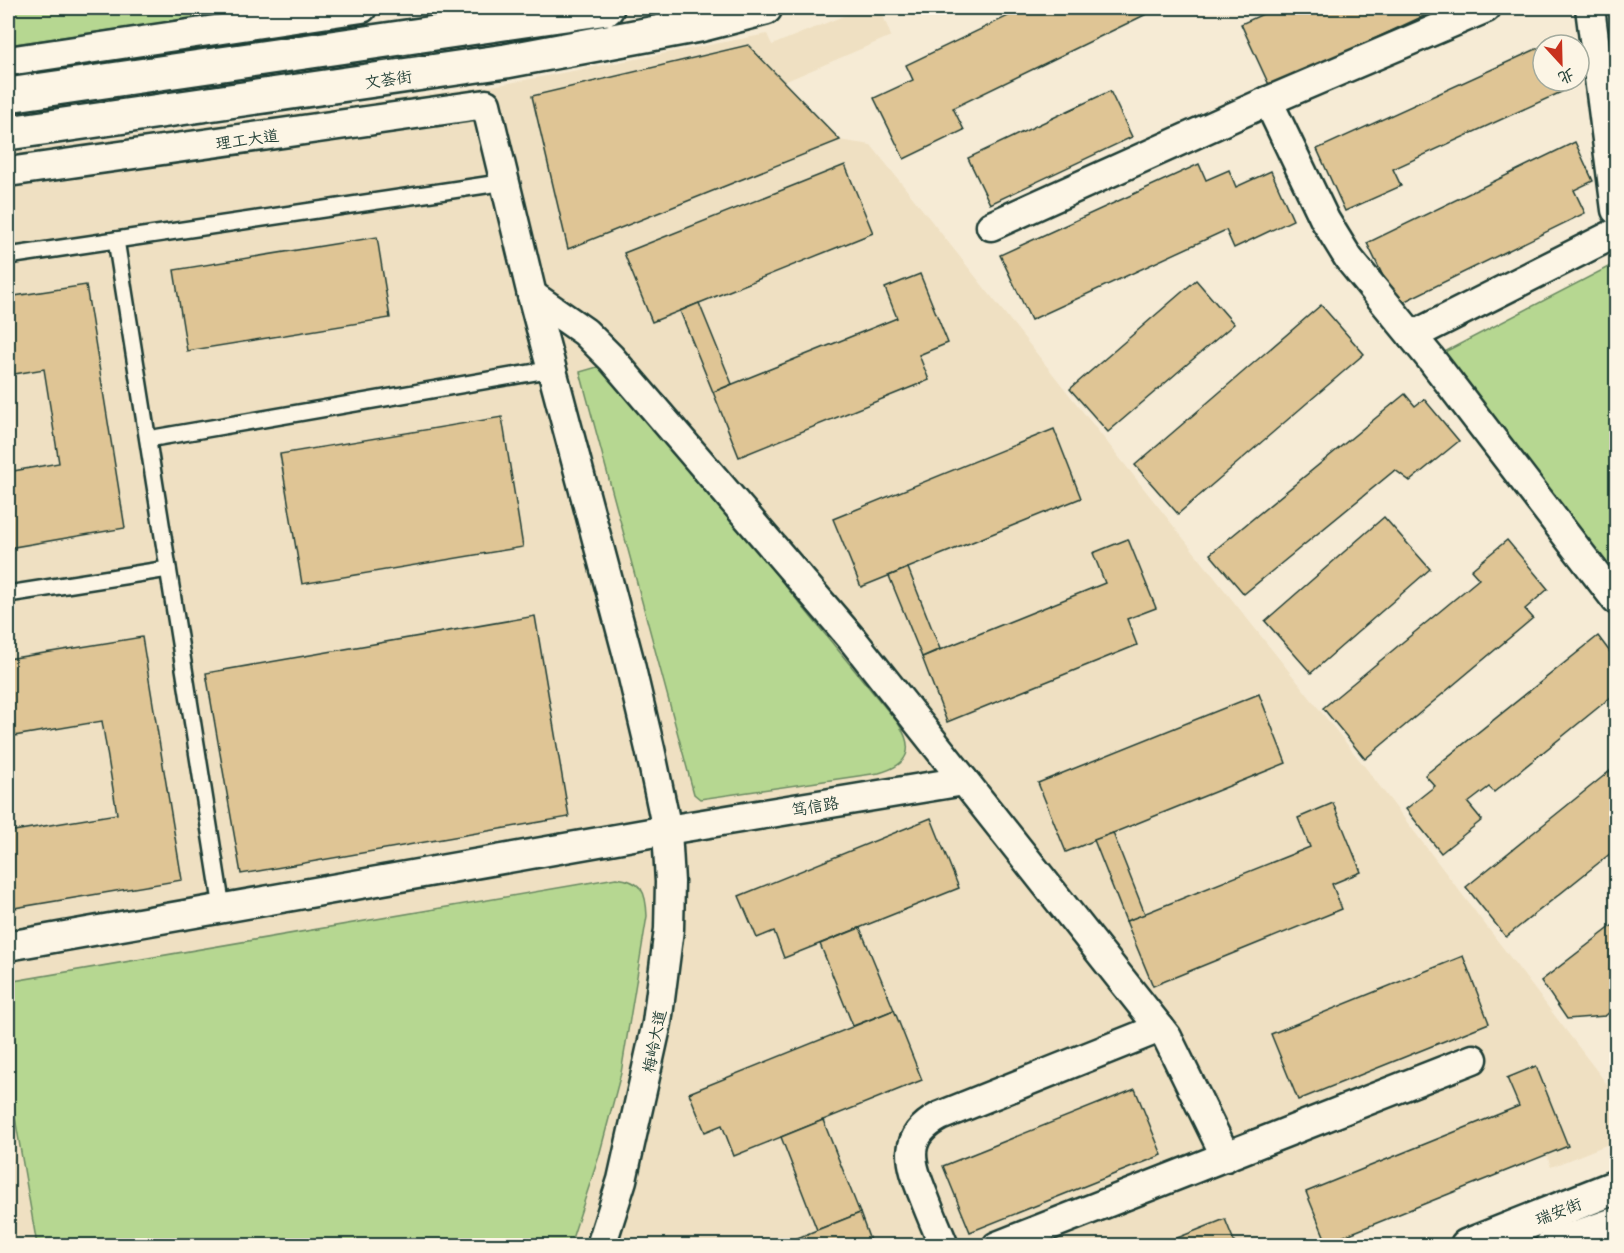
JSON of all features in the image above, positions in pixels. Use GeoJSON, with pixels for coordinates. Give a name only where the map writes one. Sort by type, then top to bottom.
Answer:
{"type":"FeatureCollection","features":[{"type":"Feature","properties":{"kind":"main road"},"geometry":{"type":"LineString","coordinates":[[8,95],[607,8]]}},
{"type":"Feature","properties":{"kind":"main road","name":"文荟街"},"geometry":{"type":"LineString","coordinates":[[8,133],[506,61],[699,25],[765,8]]}},
{"type":"Feature","properties":{"kind":"main road","name":"瑞安街"},"geometry":{"type":"LineString","coordinates":[[1467,1245],[1617,1187]]}},
{"type":"Feature","properties":{"kind":"main road","name":"瑞安街"},"geometry":{"type":"LineString","coordinates":[[1552,1245],[1617,1224]]}},
{"type":"Feature","properties":{"kind":"street"},"geometry":{"type":"LineString","coordinates":[[8,62],[362,8]]}},
{"type":"Feature","properties":{"kind":"street"},"geometry":{"type":"LineString","coordinates":[[991,226],[1269,101],[1486,8]]}},
{"type":"Feature","properties":{"kind":"street"},"geometry":{"type":"LineString","coordinates":[[1590,8],[1617,210]]}},
{"type":"Feature","properties":{"kind":"street"},"geometry":{"type":"LineString","coordinates":[[1269,101],[1324,220],[1361,275],[1612,584]]}},
{"type":"Feature","properties":{"kind":"street","name":"理工大道"},"geometry":{"type":"LineString","coordinates":[[8,172],[486,104]]}},
{"type":"Feature","properties":{"kind":"street","name":"梅岭大道"},"geometry":{"type":"LineString","coordinates":[[486,104],[532,295],[628,656],[667,830],[670,882],[669,929],[657,1023],[622,1180],[601,1245]]}},
{"type":"Feature","properties":{"kind":"street"},"geometry":{"type":"LineString","coordinates":[[1412,336],[1617,233]]}},
{"type":"Feature","properties":{"kind":"street"},"geometry":{"type":"LineString","coordinates":[[532,295],[585,332],[611,358],[852,639],[1167,1037],[1226,1157]]}},
{"type":"Feature","properties":{"kind":"street","name":"笃信路"},"geometry":{"type":"LineString","coordinates":[[8,946],[667,830],[964,781]]}},
{"type":"Feature","properties":{"kind":"street"},"geometry":{"type":"LineString","coordinates":[[944,1245],[912,1166],[911,1149],[921,1130],[940,1116],[1160,1028]]}},
{"type":"Feature","properties":{"kind":"street"},"geometry":{"type":"LineString","coordinates":[[997,1245],[1473,1059]]}},
{"type":"Feature","properties":{"kind":"lane"},"geometry":{"type":"LineString","coordinates":[[8,256],[506,182]]}},
{"type":"Feature","properties":{"kind":"lane"},"geometry":{"type":"LineString","coordinates":[[116,240],[222,908]]}},
{"type":"Feature","properties":{"kind":"lane"},"geometry":{"type":"LineString","coordinates":[[148,439],[553,369]]}},
{"type":"Feature","properties":{"kind":"lane"},"geometry":{"type":"LineString","coordinates":[[8,594],[168,569]]}},
{"type":"Feature","properties":{"kind":"shaded area"},"geometry":{"type":"Polygon","coordinates":[[[863,8],[880,8],[891,36],[784,82],[839,140],[871,145],[1365,767],[1616,1096],[1616,1141],[1551,1167],[1547,1155],[1321,1245],[8,1245],[8,153],[504,84],[767,34],[772,45],[863,8]]]}},
{"type":"Feature","properties":{"kind":"green space"},"geometry":{"type":"Polygon","coordinates":[[[8,8],[263,8],[8,45],[8,8]]]}},
{"type":"Feature","properties":{"kind":"green space"},"geometry":{"type":"Polygon","coordinates":[[[1616,263],[1616,570],[1604,582],[1431,359],[1616,263]]]}},
{"type":"Feature","properties":{"kind":"green space"},"geometry":{"type":"Polygon","coordinates":[[[604,365],[898,723],[907,748],[903,761],[879,773],[700,799],[694,794],[580,372],[604,365]]]}},
{"type":"Feature","properties":{"kind":"green space"},"geometry":{"type":"Polygon","coordinates":[[[616,878],[632,882],[641,889],[644,894],[647,916],[621,1073],[599,1156],[570,1245],[37,1245],[8,1077],[8,982],[616,878]]]}},
{"type":"Feature","properties":{"kind":"building"},"geometry":{"type":"Polygon","coordinates":[[[1025,8],[1159,8],[953,108],[964,130],[904,159],[874,98],[913,80],[906,65],[1025,8]]]}},
{"type":"Feature","properties":{"kind":"building"},"geometry":{"type":"Polygon","coordinates":[[[1276,8],[1441,8],[1270,87],[1241,24],[1276,8]]]}},
{"type":"Feature","properties":{"kind":"building"},"geometry":{"type":"Polygon","coordinates":[[[1616,27],[1616,101],[1612,102],[1602,29],[1616,27]]]}},
{"type":"Feature","properties":{"kind":"building"},"geometry":{"type":"Polygon","coordinates":[[[748,45],[840,140],[568,249],[532,96],[748,45]]]}},
{"type":"Feature","properties":{"kind":"building"},"geometry":{"type":"Polygon","coordinates":[[[1531,51],[1531,93],[1559,93],[1393,169],[1401,186],[1345,211],[1317,149],[1531,51]]]}},
{"type":"Feature","properties":{"kind":"building"},"geometry":{"type":"Polygon","coordinates":[[[1110,91],[1132,137],[990,204],[968,158],[1110,91]]]}},
{"type":"Feature","properties":{"kind":"building"},"geometry":{"type":"Polygon","coordinates":[[[1575,142],[1593,181],[1574,190],[1585,213],[1397,305],[1367,243],[1575,142]]]}},
{"type":"Feature","properties":{"kind":"building"},"geometry":{"type":"Polygon","coordinates":[[[1199,164],[1206,180],[1229,170],[1236,187],[1271,171],[1293,220],[1234,248],[1226,230],[1031,320],[1000,255],[1199,164]]]}},
{"type":"Feature","properties":{"kind":"building"},"geometry":{"type":"Polygon","coordinates":[[[845,165],[873,233],[652,322],[624,253],[845,165]]]}},
{"type":"Feature","properties":{"kind":"building"},"geometry":{"type":"Polygon","coordinates":[[[377,237],[390,318],[187,351],[174,270],[377,237]]]}},
{"type":"Feature","properties":{"kind":"building"},"geometry":{"type":"Polygon","coordinates":[[[920,274],[948,343],[919,355],[929,380],[739,457],[713,392],[897,318],[885,288],[920,274]]]}},
{"type":"Feature","properties":{"kind":"building"},"geometry":{"type":"Polygon","coordinates":[[[1196,280],[1234,324],[1108,432],[1070,389],[1196,280]]]}},
{"type":"Feature","properties":{"kind":"building"},"geometry":{"type":"Polygon","coordinates":[[[86,285],[125,528],[8,548],[8,472],[59,463],[44,369],[8,375],[8,297],[86,285]]]}},
{"type":"Feature","properties":{"kind":"building"},"geometry":{"type":"Polygon","coordinates":[[[699,303],[732,384],[713,392],[680,311],[699,303]]]}},
{"type":"Feature","properties":{"kind":"building"},"geometry":{"type":"Polygon","coordinates":[[[1321,305],[1364,354],[1178,514],[1135,465],[1321,305]]]}},
{"type":"Feature","properties":{"kind":"building"},"geometry":{"type":"Polygon","coordinates":[[[1405,394],[1415,406],[1424,399],[1459,441],[1410,481],[1395,470],[1244,594],[1210,554],[1405,394]]]}},
{"type":"Feature","properties":{"kind":"building"},"geometry":{"type":"Polygon","coordinates":[[[502,417],[523,547],[302,584],[280,454],[502,417]]]}},
{"type":"Feature","properties":{"kind":"building"},"geometry":{"type":"Polygon","coordinates":[[[1054,429],[1081,498],[861,587],[833,519],[1054,429]]]}},
{"type":"Feature","properties":{"kind":"building"},"geometry":{"type":"Polygon","coordinates":[[[1384,517],[1430,569],[1311,673],[1265,621],[1384,517]]]}},
{"type":"Feature","properties":{"kind":"building"},"geometry":{"type":"Polygon","coordinates":[[[1128,539],[1156,608],[1127,619],[1137,645],[947,722],[922,657],[1105,583],[1093,553],[1128,539]]]}},
{"type":"Feature","properties":{"kind":"building"},"geometry":{"type":"Polygon","coordinates":[[[1507,540],[1548,589],[1525,609],[1533,618],[1365,759],[1323,708],[1479,579],[1471,570],[1507,540]]]}},
{"type":"Feature","properties":{"kind":"building"},"geometry":{"type":"Polygon","coordinates":[[[908,568],[940,649],[922,657],[889,576],[908,568]]]}},
{"type":"Feature","properties":{"kind":"building"},"geometry":{"type":"Polygon","coordinates":[[[535,616],[569,817],[241,874],[206,673],[535,616]]]}},
{"type":"Feature","properties":{"kind":"building"},"geometry":{"type":"Polygon","coordinates":[[[1598,636],[1616,660],[1616,693],[1494,792],[1489,787],[1468,803],[1482,820],[1441,853],[1406,809],[1435,786],[1425,775],[1598,636]]]}},
{"type":"Feature","properties":{"kind":"building"},"geometry":{"type":"Polygon","coordinates":[[[142,637],[182,880],[8,909],[8,832],[117,814],[102,721],[8,737],[8,659],[142,637]]]}},
{"type":"Feature","properties":{"kind":"building"},"geometry":{"type":"Polygon","coordinates":[[[1259,694],[1286,763],[1066,852],[1038,783],[1259,694]]]}},
{"type":"Feature","properties":{"kind":"building"},"geometry":{"type":"Polygon","coordinates":[[[1616,766],[1616,849],[1506,937],[1466,887],[1616,766]]]}},
{"type":"Feature","properties":{"kind":"building"},"geometry":{"type":"Polygon","coordinates":[[[1333,803],[1361,872],[1332,884],[1342,909],[1153,986],[1126,921],[1310,847],[1298,818],[1333,803]]]}},
{"type":"Feature","properties":{"kind":"building"},"geometry":{"type":"Polygon","coordinates":[[[931,818],[959,888],[784,958],[774,931],[757,938],[739,896],[931,818]]]}},
{"type":"Feature","properties":{"kind":"building"},"geometry":{"type":"Polygon","coordinates":[[[1113,833],[1145,914],[1126,921],[1094,840],[1113,833]]]}},
{"type":"Feature","properties":{"kind":"building"},"geometry":{"type":"Polygon","coordinates":[[[1616,923],[1616,1007],[1605,1016],[1567,1019],[1541,981],[1616,923]]]}},
{"type":"Feature","properties":{"kind":"building"},"geometry":{"type":"Polygon","coordinates":[[[860,928],[894,1010],[853,1026],[820,944],[860,928]]]}},
{"type":"Feature","properties":{"kind":"building"},"geometry":{"type":"Polygon","coordinates":[[[1463,956],[1489,1023],[1298,1100],[1271,1034],[1463,956]]]}},
{"type":"Feature","properties":{"kind":"building"},"geometry":{"type":"Polygon","coordinates":[[[894,1010],[922,1080],[734,1156],[722,1125],[705,1132],[689,1093],[894,1010]]]}},
{"type":"Feature","properties":{"kind":"building"},"geometry":{"type":"Polygon","coordinates":[[[1536,1066],[1568,1146],[1327,1243],[1306,1192],[1519,1106],[1507,1078],[1536,1066]]]}},
{"type":"Feature","properties":{"kind":"building"},"geometry":{"type":"Polygon","coordinates":[[[1135,1089],[1162,1155],[970,1232],[943,1166],[1135,1089]]]}},
{"type":"Feature","properties":{"kind":"building"},"geometry":{"type":"Polygon","coordinates":[[[823,1120],[860,1213],[817,1230],[781,1137],[823,1120]]]}},
{"type":"Feature","properties":{"kind":"building"},"geometry":{"type":"Polygon","coordinates":[[[860,1213],[872,1246],[778,1246],[817,1230],[860,1213]]]}},
{"type":"Feature","properties":{"kind":"building"},"geometry":{"type":"Polygon","coordinates":[[[1225,1219],[1236,1246],[1157,1246],[1225,1219]]]}}]}
